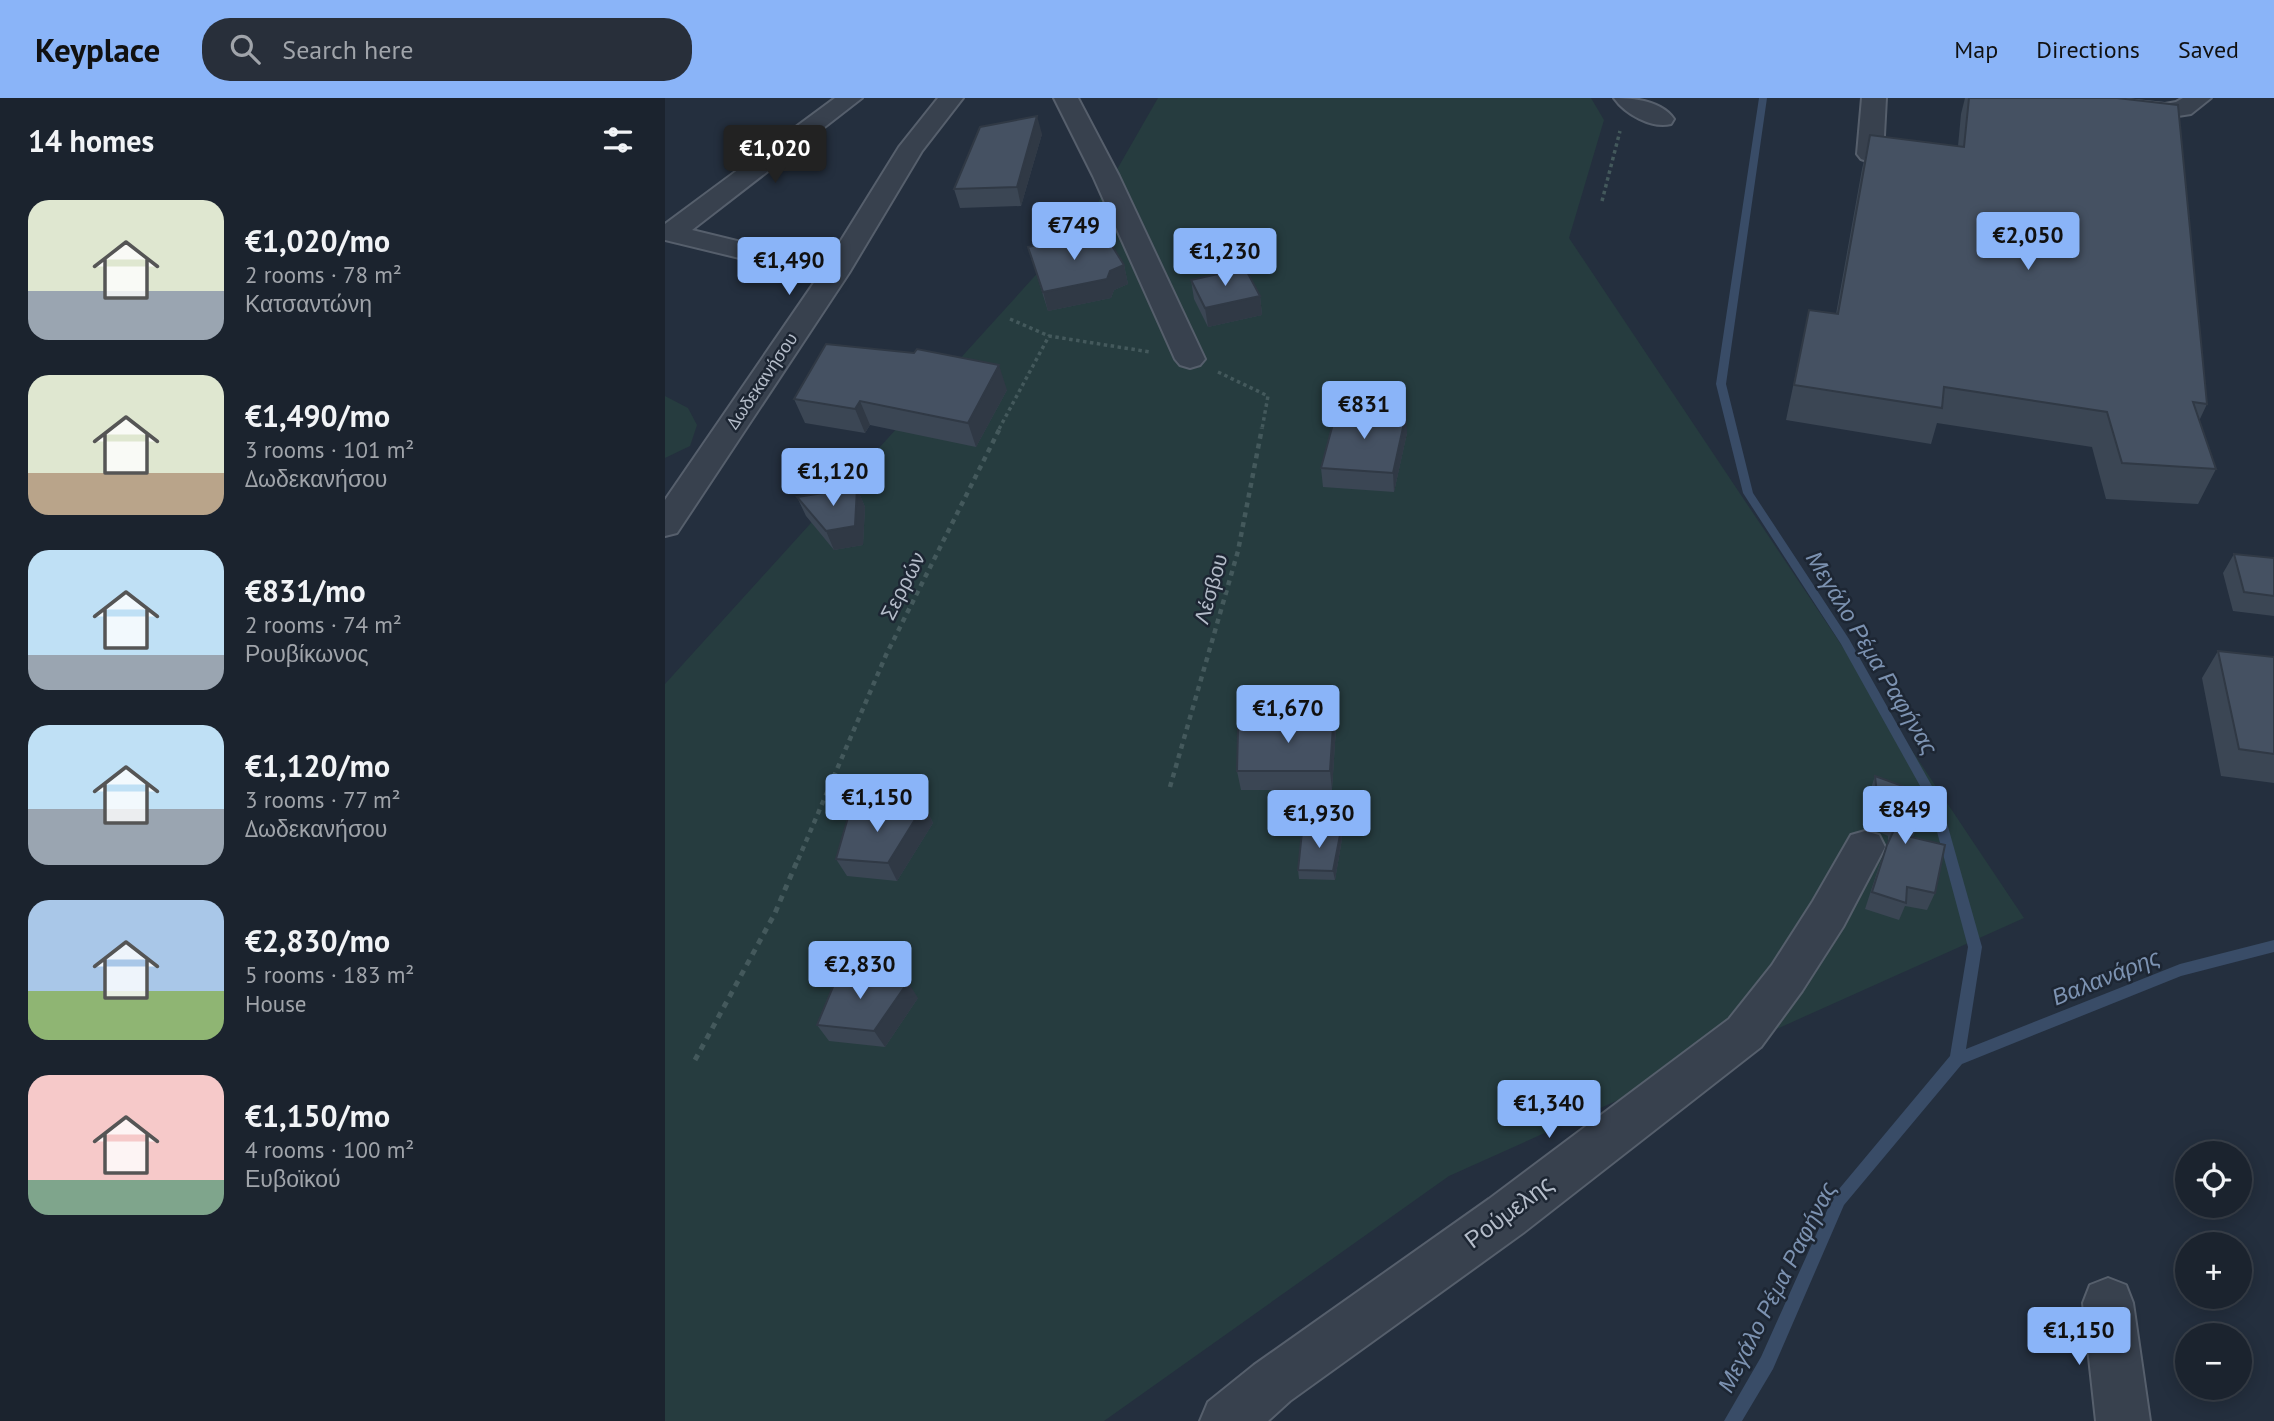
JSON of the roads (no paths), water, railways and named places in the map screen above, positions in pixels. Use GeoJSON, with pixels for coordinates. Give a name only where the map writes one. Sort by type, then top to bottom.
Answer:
{"type":"FeatureCollection","features":[{"type":"Feature","properties":{"kind":"street"},"geometry":{"type":"LineString","coordinates":[[668,233],[850,98]]}},
{"type":"Feature","properties":{"kind":"street","name":"Δωδεκανήσου"},"geometry":{"type":"LineString","coordinates":[[665,525],[835,273],[912,147],[951,98]]}},
{"type":"Feature","properties":{"kind":"street"},"geometry":{"type":"LineString","coordinates":[[1066,98],[1106,176],[1191,359]]}},
{"type":"Feature","properties":{"kind":"street"},"geometry":{"type":"LineString","coordinates":[[1870,154],[1874,98]]}},
{"type":"Feature","properties":{"kind":"street"},"geometry":{"type":"LineString","coordinates":[[2032,98],[2171,111],[2187,107],[2199,98]]}},
{"type":"Feature","properties":{"kind":"street"},"geometry":{"type":"LineString","coordinates":[[1627,99],[1662,119]]}},
{"type":"Feature","properties":{"kind":"street"},"geometry":{"type":"LineString","coordinates":[[668,233],[835,273]]}},
{"type":"Feature","properties":{"kind":"street","name":"Ρούμελης"},"geometry":{"type":"LineString","coordinates":[[1227,1421],[1272,1383],[1506,1216],[1745,1033],[1808,946],[1865,846]]}},
{"type":"Feature","properties":{"kind":"street"},"geometry":{"type":"LineString","coordinates":[[2108,1303],[2123,1421]]}},
{"type":"Feature","properties":{"kind":"waterway","name":"Μεγάλο Ρέμα Ραφήνας"},"geometry":{"type":"LineString","coordinates":[[1763,98],[1721,384],[1748,493],[1845,642],[1935,802],[1975,947],[1957,1059]]}},
{"type":"Feature","properties":{"kind":"waterway","name":"Βαλανάρης"},"geometry":{"type":"LineString","coordinates":[[1957,1059],[2180,970],[2274,946]]}},
{"type":"Feature","properties":{"kind":"waterway","name":"Μεγάλο Ρέμα Ραφήνας"},"geometry":{"type":"LineString","coordinates":[[1732,1421],[1767,1363],[1839,1200],[1957,1059]]}}]}
